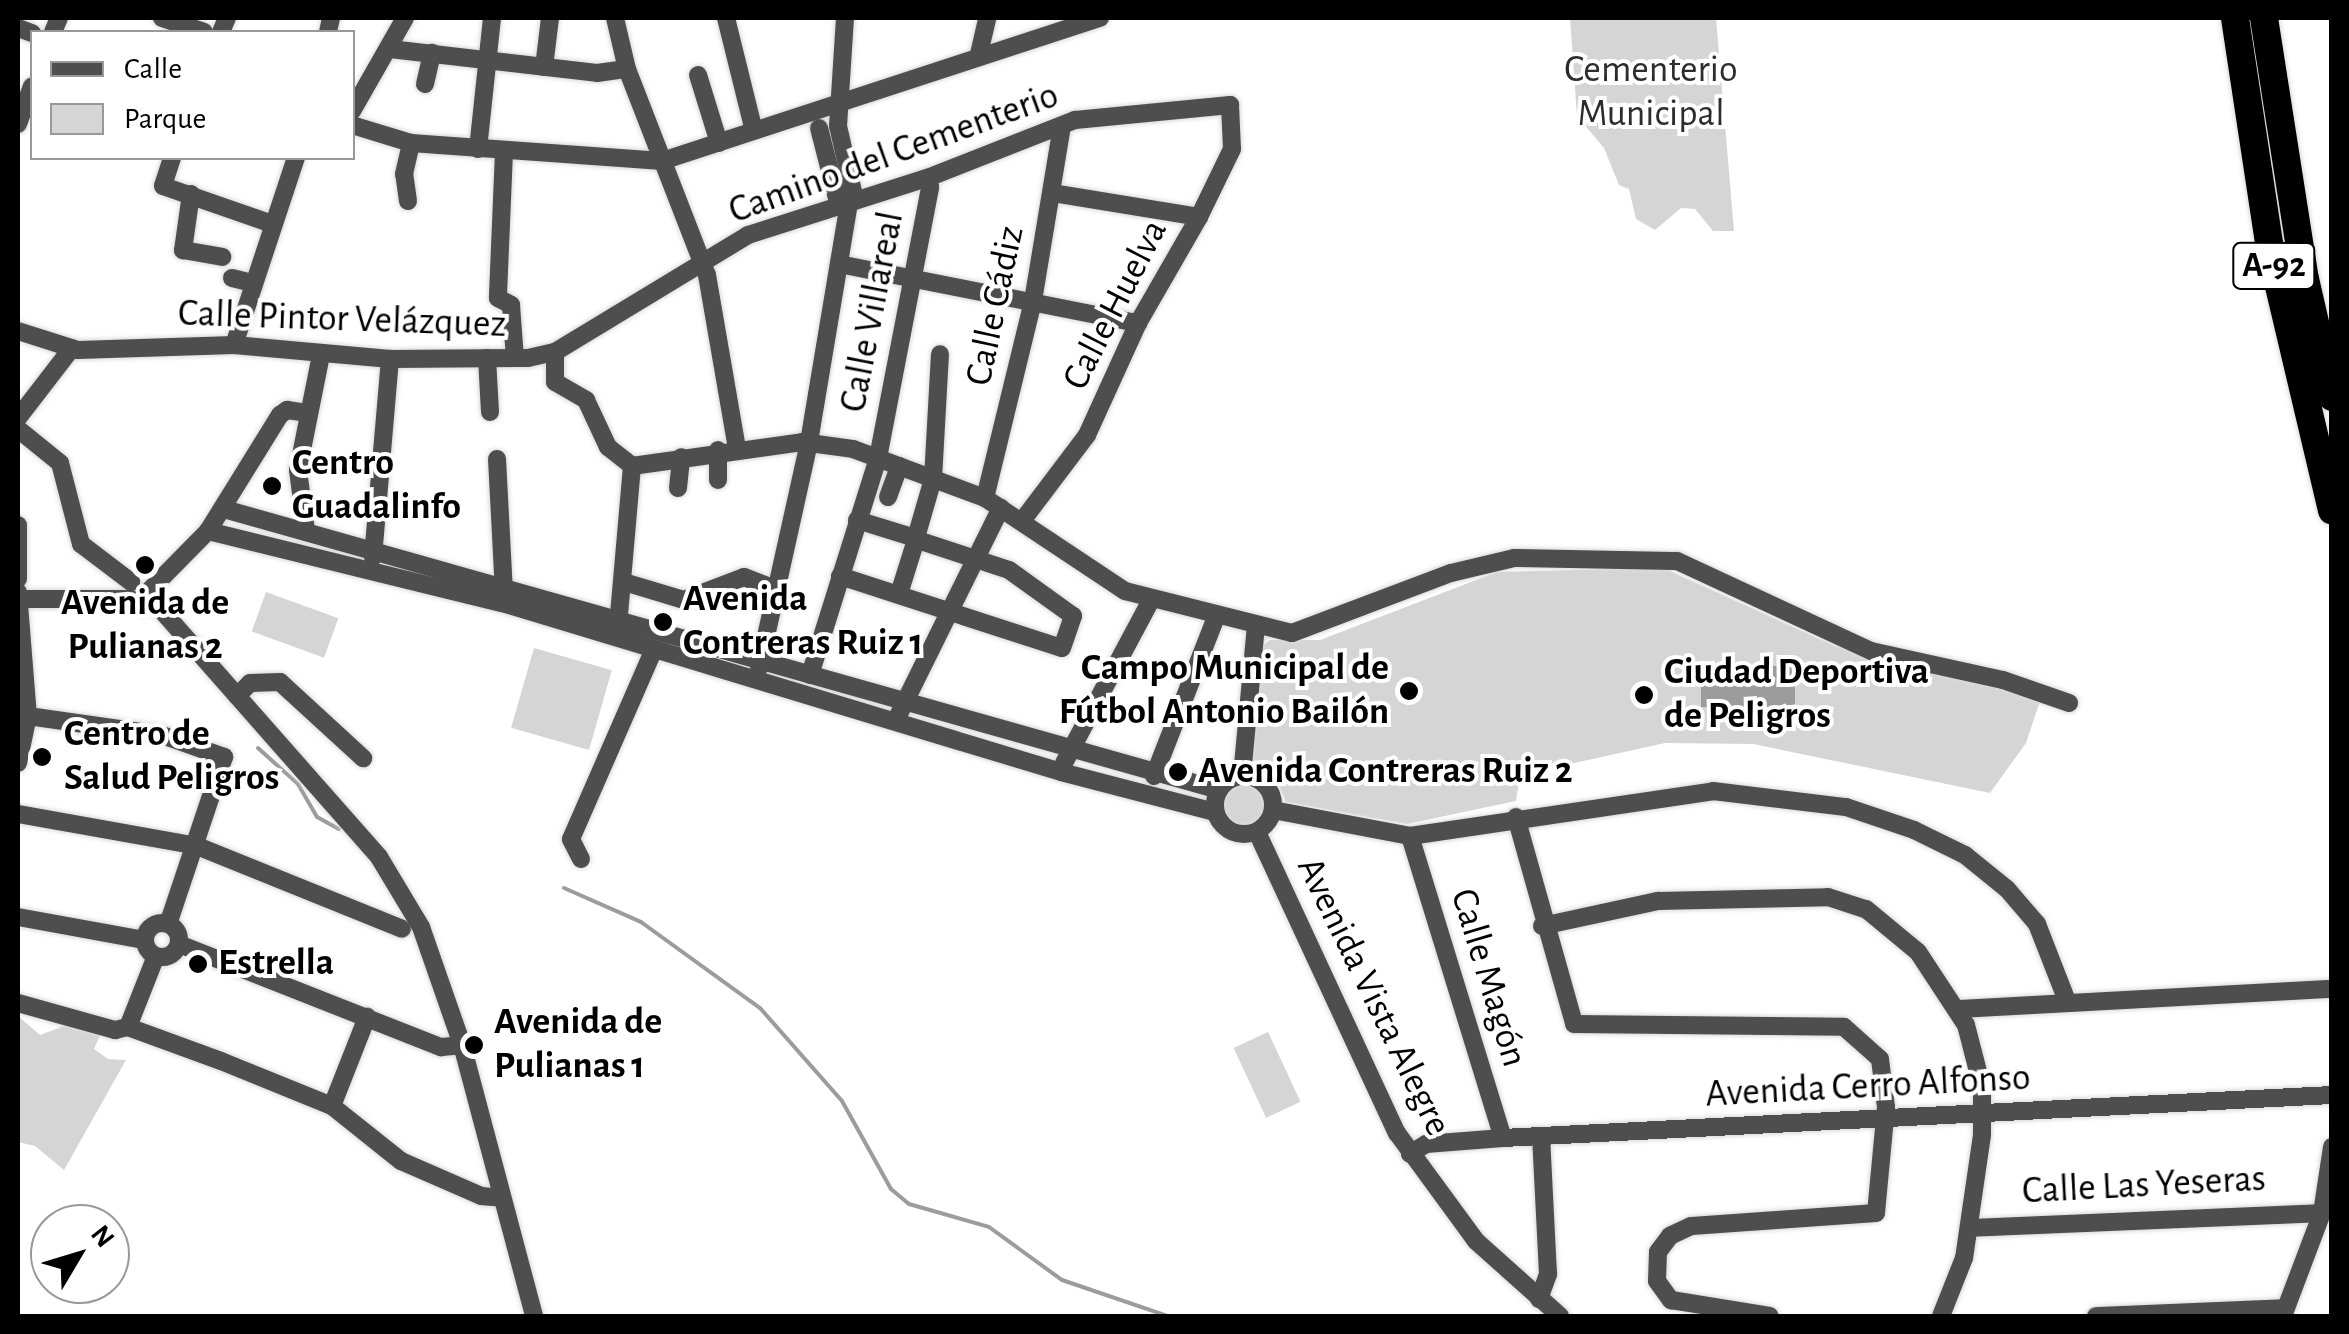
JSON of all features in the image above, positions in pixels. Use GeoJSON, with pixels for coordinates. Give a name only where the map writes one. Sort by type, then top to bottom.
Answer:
{"type":"FeatureCollection","features":[{"type":"Feature","properties":{"kind":"highway","name":"A-92"},"geometry":{"type":"LineString","coordinates":[[2235,18],[2269,244],[2332,512]]}},
{"type":"Feature","properties":{"kind":"highway","name":"A-92"},"geometry":{"type":"LineString","coordinates":[[2264,18],[2305,279],[2332,398]]}},
{"type":"Feature","properties":{"kind":"street"},"geometry":{"type":"LineString","coordinates":[[162,18],[198,30]]}},
{"type":"Feature","properties":{"kind":"street"},"geometry":{"type":"LineString","coordinates":[[355,106],[405,18]]}},
{"type":"Feature","properties":{"kind":"street"},"geometry":{"type":"LineString","coordinates":[[478,149],[492,18]]}},
{"type":"Feature","properties":{"kind":"street"},"geometry":{"type":"LineString","coordinates":[[544,67],[550,18]]}},
{"type":"Feature","properties":{"kind":"street"},"geometry":{"type":"LineString","coordinates":[[615,18],[628,68],[701,262],[721,344],[727,449],[718,480]]}},
{"type":"Feature","properties":{"kind":"street"},"geometry":{"type":"LineString","coordinates":[[726,18],[754,131]]}},
{"type":"Feature","properties":{"kind":"street"},"geometry":{"type":"LineString","coordinates":[[759,669],[808,442],[848,203],[838,104],[845,18]]}},
{"type":"Feature","properties":{"kind":"street"},"geometry":{"type":"LineString","coordinates":[[978,54],[987,18]]}},
{"type":"Feature","properties":{"kind":"street"},"geometry":{"type":"LineString","coordinates":[[355,126],[411,143],[662,161],[978,54],[1016,48],[1100,18]]}},
{"type":"Feature","properties":{"kind":"street"},"geometry":{"type":"LineString","coordinates":[[390,49],[544,67],[628,68]]}},
{"type":"Feature","properties":{"kind":"street"},"geometry":{"type":"LineString","coordinates":[[425,84],[432,54]]}},
{"type":"Feature","properties":{"kind":"street"},"geometry":{"type":"LineString","coordinates":[[698,74],[719,142]]}},
{"type":"Feature","properties":{"kind":"street","name":"Camino del Cementerio"},"geometry":{"type":"LineString","coordinates":[[701,262],[748,235],[927,178],[1062,126],[1230,105]]}},
{"type":"Feature","properties":{"kind":"street","name":"Calle Huelva"},"geometry":{"type":"LineString","coordinates":[[1022,521],[1087,435],[1138,324],[1199,217],[1232,149],[1230,105]]}},
{"type":"Feature","properties":{"kind":"street","name":"Calle Cádiz"},"geometry":{"type":"LineString","coordinates":[[900,712],[977,558],[993,503],[1053,194],[1062,126]]}},
{"type":"Feature","properties":{"kind":"street"},"geometry":{"type":"LineString","coordinates":[[819,128],[848,203]]}},
{"type":"Feature","properties":{"kind":"street"},"geometry":{"type":"LineString","coordinates":[[408,201],[404,174],[411,143]]}},
{"type":"Feature","properties":{"kind":"street"},"geometry":{"type":"LineString","coordinates":[[504,152],[498,298],[511,305],[514,358]]}},
{"type":"Feature","properties":{"kind":"street"},"geometry":{"type":"LineString","coordinates":[[166,160],[163,186],[269,223]]}},
{"type":"Feature","properties":{"kind":"street"},"geometry":{"type":"LineString","coordinates":[[234,345],[269,223],[295,160]]}},
{"type":"Feature","properties":{"kind":"street","name":"Calle Villareal"},"geometry":{"type":"LineString","coordinates":[[810,674],[878,458],[913,278],[927,178]]}},
{"type":"Feature","properties":{"kind":"street"},"geometry":{"type":"LineString","coordinates":[[190,194],[183,250],[222,258]]}},
{"type":"Feature","properties":{"kind":"street"},"geometry":{"type":"LineString","coordinates":[[1053,194],[1199,217]]}},
{"type":"Feature","properties":{"kind":"street","name":"Calle Pintor Velázquez"},"geometry":{"type":"LineString","coordinates":[[18,331],[72,348],[234,345],[390,359],[514,358],[555,352],[701,262]]}},
{"type":"Feature","properties":{"kind":"street"},"geometry":{"type":"LineString","coordinates":[[839,264],[1138,324]]}},
{"type":"Feature","properties":{"kind":"street"},"geometry":{"type":"LineString","coordinates":[[232,278],[252,283]]}},
{"type":"Feature","properties":{"kind":"street"},"geometry":{"type":"LineString","coordinates":[[18,418],[72,348]]}},
{"type":"Feature","properties":{"kind":"street"},"geometry":{"type":"LineString","coordinates":[[555,352],[555,382],[586,400],[608,447],[632,466],[727,449],[808,442],[878,458],[993,503],[1102,579],[1151,600],[1256,626],[1292,632],[1325,626],[1452,573],[1514,558],[1640,556],[1677,561],[1871,650],[2004,680],[2069,703]]}},
{"type":"Feature","properties":{"kind":"street"},"geometry":{"type":"LineString","coordinates":[[306,532],[298,470],[320,354]]}},
{"type":"Feature","properties":{"kind":"street"},"geometry":{"type":"LineString","coordinates":[[899,594],[933,479],[940,354]]}},
{"type":"Feature","properties":{"kind":"street"},"geometry":{"type":"LineString","coordinates":[[487,358],[490,412]]}},
{"type":"Feature","properties":{"kind":"street"},"geometry":{"type":"LineString","coordinates":[[373,558],[390,359]]}},
{"type":"Feature","properties":{"kind":"street"},"geometry":{"type":"LineString","coordinates":[[18,763],[28,716],[18,597],[90,598],[138,591],[208,531],[280,416],[287,410],[309,413]]}},
{"type":"Feature","properties":{"kind":"street"},"geometry":{"type":"LineString","coordinates":[[18,429],[60,463],[81,544],[138,591],[237,696],[402,891],[438,968],[534,1316]]}},
{"type":"Feature","properties":{"kind":"street"},"geometry":{"type":"LineString","coordinates":[[678,488],[680,457]]}},
{"type":"Feature","properties":{"kind":"street"},"geometry":{"type":"LineString","coordinates":[[497,458],[504,594]]}},
{"type":"Feature","properties":{"kind":"street"},"geometry":{"type":"LineString","coordinates":[[618,627],[632,466]]}},
{"type":"Feature","properties":{"kind":"street"},"geometry":{"type":"LineString","coordinates":[[888,498],[898,466]]}},
{"type":"Feature","properties":{"kind":"street"},"geometry":{"type":"LineString","coordinates":[[224,509],[306,532],[373,558]]}},
{"type":"Feature","properties":{"kind":"street"},"geometry":{"type":"LineString","coordinates":[[840,576],[1062,648],[1074,616],[1009,570],[858,520]]}},
{"type":"Feature","properties":{"kind":"street"},"geometry":{"type":"LineString","coordinates":[[18,525],[18,579]]}},
{"type":"Feature","properties":{"kind":"street"},"geometry":{"type":"LineString","coordinates":[[208,531],[248,542],[267,540],[373,558],[900,712],[1154,776],[1218,790],[1242,776]]}},
{"type":"Feature","properties":{"kind":"street"},"geometry":{"type":"LineString","coordinates":[[624,582],[684,600],[744,577],[778,590]]}},
{"type":"Feature","properties":{"kind":"street"},"geometry":{"type":"LineString","coordinates":[[1061,772],[1068,752],[1151,600]]}},
{"type":"Feature","properties":{"kind":"street"},"geometry":{"type":"LineString","coordinates":[[1154,776],[1216,616]]}},
{"type":"Feature","properties":{"kind":"street"},"geometry":{"type":"LineString","coordinates":[[1242,776],[1256,626]]}},
{"type":"Feature","properties":{"kind":"street"},"geometry":{"type":"LineString","coordinates":[[618,627],[654,648],[759,669],[810,674],[1061,772],[1216,812],[1230,831],[1257,832],[1273,810]]}},
{"type":"Feature","properties":{"kind":"street"},"geometry":{"type":"LineString","coordinates":[[581,859],[571,838],[654,648]]}},
{"type":"Feature","properties":{"kind":"street"},"geometry":{"type":"LineString","coordinates":[[237,696],[250,683],[280,682],[363,758]]}},
{"type":"Feature","properties":{"kind":"street"},"geometry":{"type":"LineString","coordinates":[[28,716],[162,734],[224,757],[168,924],[178,944],[441,1047],[462,1046]]}},
{"type":"Feature","properties":{"kind":"street"},"geometry":{"type":"LineString","coordinates":[[1242,776],[1267,787],[1273,810]]}},
{"type":"Feature","properties":{"kind":"street"},"geometry":{"type":"LineString","coordinates":[[1216,812],[1218,790]]}},
{"type":"Feature","properties":{"kind":"street"},"geometry":{"type":"LineString","coordinates":[[1273,810],[1410,836],[1713,790],[1778,794],[1863,812],[1964,855],[2007,888],[2036,924],[2068,1001]]}},
{"type":"Feature","properties":{"kind":"street"},"geometry":{"type":"LineString","coordinates":[[18,814],[196,846],[402,929]]}},
{"type":"Feature","properties":{"kind":"street"},"geometry":{"type":"LineString","coordinates":[[1516,817],[1542,926],[1574,1024],[1844,1027],[1880,1058],[1886,1077],[1876,1213],[1692,1226],[1670,1236],[1658,1252],[1657,1280],[1671,1300],[1770,1316]]}},
{"type":"Feature","properties":{"kind":"street","name":"Avenida Vista Alegre"},"geometry":{"type":"LineString","coordinates":[[1257,832],[1410,1154],[1476,1240],[1560,1316]]}},
{"type":"Feature","properties":{"kind":"street","name":"Calle Magón"},"geometry":{"type":"LineString","coordinates":[[1410,836],[1503,1138]]}},
{"type":"Feature","properties":{"kind":"street"},"geometry":{"type":"LineString","coordinates":[[1542,926],[1658,900],[1828,897],[1866,909],[1894,930],[1958,1010],[1976,1057],[1983,1112],[1970,1228],[1941,1316]]}},
{"type":"Feature","properties":{"kind":"street"},"geometry":{"type":"LineString","coordinates":[[18,917],[144,940],[156,956]]}},
{"type":"Feature","properties":{"kind":"street"},"geometry":{"type":"LineString","coordinates":[[144,940],[151,927],[168,924]]}},
{"type":"Feature","properties":{"kind":"street"},"geometry":{"type":"LineString","coordinates":[[156,956],[170,956],[178,944]]}},
{"type":"Feature","properties":{"kind":"street"},"geometry":{"type":"LineString","coordinates":[[128,1027],[156,956]]}},
{"type":"Feature","properties":{"kind":"street"},"geometry":{"type":"LineString","coordinates":[[1958,1010],[2332,988]]}},
{"type":"Feature","properties":{"kind":"street"},"geometry":{"type":"LineString","coordinates":[[18,1002],[115,1030],[128,1027],[332,1106],[401,1161],[482,1196],[502,1198]]}},
{"type":"Feature","properties":{"kind":"street"},"geometry":{"type":"LineString","coordinates":[[332,1106],[367,1016]]}},
{"type":"Feature","properties":{"kind":"street","name":"Avenida Cerro Alfonso"},"geometry":{"type":"LineString","coordinates":[[1410,1154],[1426,1144],[1503,1138],[2332,1095]]}},
{"type":"Feature","properties":{"kind":"street"},"geometry":{"type":"LineString","coordinates":[[1539,1299],[1548,1274],[1541,1137]]}},
{"type":"Feature","properties":{"kind":"street"},"geometry":{"type":"LineString","coordinates":[[2096,1316],[2284,1312],[2322,1213],[2332,1147]]}},
{"type":"Feature","properties":{"kind":"street","name":"Calle Las Yeseras"},"geometry":{"type":"LineString","coordinates":[[1970,1228],[2322,1213]]}},
{"type":"Feature","properties":{"kind":"green space","name":"Cementerio Municipal"},"geometry":{"type":"Polygon","coordinates":[[[1570,18],[1716,18],[1734,231],[1713,231],[1695,209],[1681,208],[1655,230],[1636,219],[1629,189],[1619,185],[1604,148],[1577,116],[1570,18]]]}},
{"type":"Feature","properties":{"kind":"green space","name":"Ciudad Deportiva de Peligros"},"geometry":{"type":"Polygon","coordinates":[[[1663,568],[1835,646],[2041,698],[2026,743],[1990,793],[1753,744],[1665,743],[1520,775],[1516,801],[1407,824],[1286,802],[1275,776],[1250,764],[1260,648],[1270,640],[1320,640],[1497,572],[1663,568]]]}},
{"type":"Feature","properties":{"kind":"green space"},"geometry":{"type":"Polygon","coordinates":[[[266,592],[338,618],[324,658],[252,631],[266,592]]]}},
{"type":"Feature","properties":{"kind":"green space"},"geometry":{"type":"Polygon","coordinates":[[[534,648],[612,670],[589,750],[511,728],[534,648]]]}},
{"type":"Feature","properties":{"kind":"green space"},"geometry":{"type":"Polygon","coordinates":[[[1244,785],[1258,791],[1264,805],[1258,819],[1244,825],[1230,819],[1224,805],[1230,791],[1244,785]]]}},
{"type":"Feature","properties":{"kind":"green space"},"geometry":{"type":"Polygon","coordinates":[[[18,1016],[40,1035],[72,1023],[101,1033],[94,1049],[108,1059],[126,1060],[64,1170],[35,1146],[18,1142],[18,1016]]]}},
{"type":"Feature","properties":{"kind":"green space"},"geometry":{"type":"Polygon","coordinates":[[[1268,1032],[1301,1102],[1266,1118],[1234,1048],[1268,1032]]]}},
{"type":"Feature","properties":{"kind":"shaded area"},"geometry":{"type":"Polygon","coordinates":[[[1701,666],[1795,666],[1795,707],[1701,707],[1701,666]]]}},
{"type":"Feature","properties":{"kind":"waterway"},"geometry":{"type":"LineString","coordinates":[[258,748],[298,784],[317,817],[339,829]]}},
{"type":"Feature","properties":{"kind":"waterway"},"geometry":{"type":"LineString","coordinates":[[564,888],[641,922],[760,1008],[842,1101],[891,1189],[909,1204],[989,1227],[1062,1280],[1168,1316]]}},
{"type":"Feature","properties":{"kind":"place","name":"Centro Guadalinfo"},"geometry":{"type":"Point","coordinates":[272,486]}},
{"type":"Feature","properties":{"kind":"place","name":"Avenida de Pulianas 2"},"geometry":{"type":"Point","coordinates":[145,565]}},
{"type":"Feature","properties":{"kind":"place","name":"Avenida Contreras Ruiz 1"},"geometry":{"type":"Point","coordinates":[663,622]}},
{"type":"Feature","properties":{"kind":"place","name":"Campo Municipal de Fútbol Antonio Bailón"},"geometry":{"type":"Point","coordinates":[1409,691]}},
{"type":"Feature","properties":{"kind":"place","name":"Ciudad Deportiva de Peligros"},"geometry":{"type":"Point","coordinates":[1644,695]}},
{"type":"Feature","properties":{"kind":"place","name":"Centro de Salud Peligros"},"geometry":{"type":"Point","coordinates":[42,757]}},
{"type":"Feature","properties":{"kind":"place","name":"Avenida Contreras Ruiz 2"},"geometry":{"type":"Point","coordinates":[1178,772]}},
{"type":"Feature","properties":{"kind":"place","name":"Estrella"},"geometry":{"type":"Point","coordinates":[198,964]}},
{"type":"Feature","properties":{"kind":"place","name":"Avenida de Pulianas 1"},"geometry":{"type":"Point","coordinates":[474,1045]}}]}
